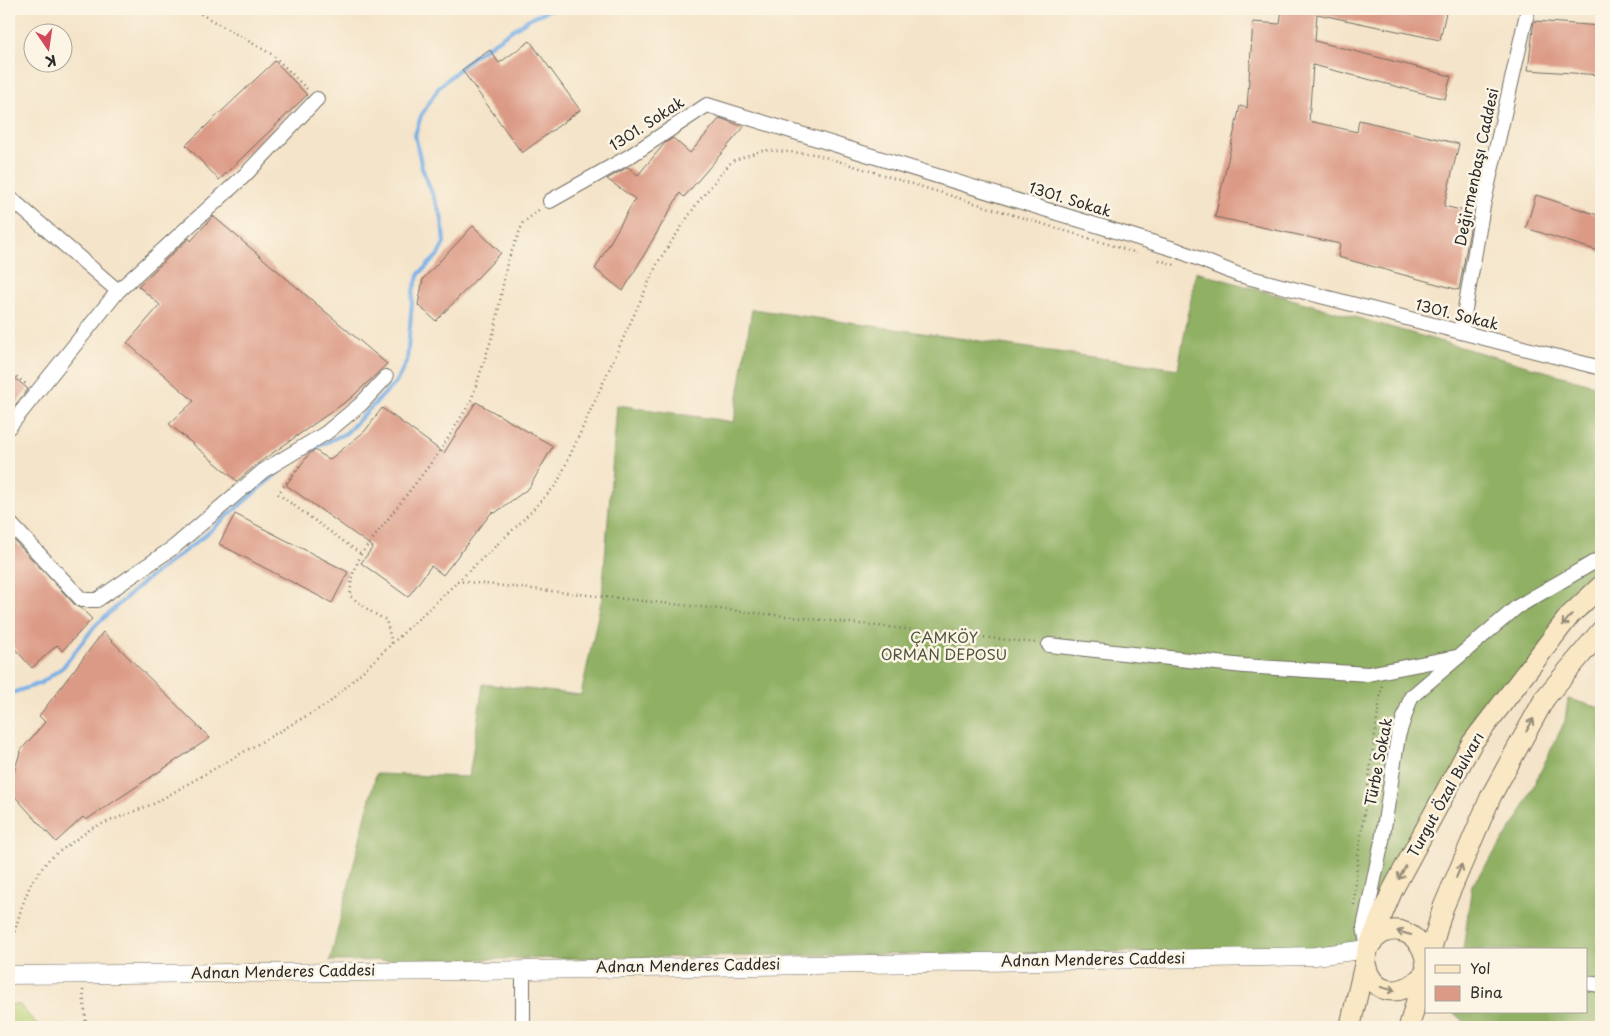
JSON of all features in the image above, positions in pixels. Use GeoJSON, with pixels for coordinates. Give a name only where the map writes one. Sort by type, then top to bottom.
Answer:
{"type":"FeatureCollection","features":[{"type":"Feature","properties":{"kind":"main road","name":"Turgut Özal Bulvarı"},"geometry":{"type":"LineString","coordinates":[[1350,1027],[1366,954],[1392,891],[1472,744],[1570,615],[1601,586]]}},
{"type":"Feature","properties":{"kind":"main road"},"geometry":{"type":"LineString","coordinates":[[1432,948],[1443,908],[1491,796],[1545,698],[1601,631]]}},
{"type":"Feature","properties":{"kind":"main road"},"geometry":{"type":"LineString","coordinates":[[1408,1027],[1425,968],[1423,948],[1417,940],[1400,931],[1382,934],[1373,940],[1366,954],[1366,970],[1371,979],[1378,986],[1388,990],[1399,991],[1408,988],[1425,968]]}},
{"type":"Feature","properties":{"kind":"street","name":"Değirmenbaşı Caddesi"},"geometry":{"type":"LineString","coordinates":[[1461,332],[1483,206],[1528,9]]}},
{"type":"Feature","properties":{"kind":"street"},"geometry":{"type":"LineString","coordinates":[[9,427],[118,291],[245,175],[317,99]]}},
{"type":"Feature","properties":{"kind":"street","name":"1301. Sokak"},"geometry":{"type":"LineString","coordinates":[[550,201],[630,156],[707,105],[1168,247],[1238,275],[1601,368]]}},
{"type":"Feature","properties":{"kind":"street"},"geometry":{"type":"LineString","coordinates":[[9,197],[118,291]]}},
{"type":"Feature","properties":{"kind":"street"},"geometry":{"type":"LineString","coordinates":[[9,522],[82,600],[97,600],[174,547],[263,471],[333,427],[361,404],[386,377]]}},
{"type":"Feature","properties":{"kind":"street","name":"Türbe Sokak"},"geometry":{"type":"LineString","coordinates":[[1366,954],[1364,927],[1382,840],[1398,736],[1411,697],[1517,607],[1601,558]]}},
{"type":"Feature","properties":{"kind":"street"},"geometry":{"type":"LineString","coordinates":[[1049,645],[1244,666],[1368,674],[1457,657]]}},
{"type":"Feature","properties":{"kind":"street","name":"Adnan Menderes Caddesi"},"geometry":{"type":"LineString","coordinates":[[9,975],[82,976],[1366,954]]}},
{"type":"Feature","properties":{"kind":"street"},"geometry":{"type":"LineString","coordinates":[[523,968],[523,1027]]}},
{"type":"Feature","properties":{"kind":"street"},"geometry":{"type":"LineString","coordinates":[[1588,983],[1601,985]]}},
{"type":"Feature","properties":{"kind":"path"},"geometry":{"type":"LineString","coordinates":[[192,9],[273,55],[317,99]]}},
{"type":"Feature","properties":{"kind":"path"},"geometry":{"type":"LineString","coordinates":[[9,950],[31,883],[49,859],[92,828],[153,804],[329,704],[370,667],[392,643],[557,484],[658,262],[698,202],[732,161],[763,150],[815,154],[1141,254]]}},
{"type":"Feature","properties":{"kind":"path"},"geometry":{"type":"LineString","coordinates":[[392,643],[386,620],[350,596],[352,576],[361,554],[438,454],[471,401],[495,328],[507,263],[523,223],[550,201]]}},
{"type":"Feature","properties":{"kind":"path"},"geometry":{"type":"LineString","coordinates":[[1150,257],[1187,269]]}},
{"type":"Feature","properties":{"kind":"path"},"geometry":{"type":"LineString","coordinates":[[9,370],[37,393]]}},
{"type":"Feature","properties":{"kind":"path"},"geometry":{"type":"LineString","coordinates":[[295,452],[303,461],[278,494],[361,554]]}},
{"type":"Feature","properties":{"kind":"path"},"geometry":{"type":"LineString","coordinates":[[457,582],[1049,645]]}},
{"type":"Feature","properties":{"kind":"path"},"geometry":{"type":"LineString","coordinates":[[1354,909],[1357,865],[1384,671]]}},
{"type":"Feature","properties":{"kind":"path"},"geometry":{"type":"LineString","coordinates":[[82,976],[86,1027]]}},
{"type":"Feature","properties":{"kind":"green space","name":"ÇAMKÖY ORMAN DEPOSU"},"geometry":{"type":"Polygon","coordinates":[[[1196,272],[1601,387],[1601,592],[1496,697],[1368,949],[330,961],[376,774],[469,777],[483,684],[581,695],[602,597],[617,405],[734,422],[752,309],[1178,369],[1196,272]]]}},
{"type":"Feature","properties":{"kind":"green space"},"geometry":{"type":"Polygon","coordinates":[[[1568,699],[1601,708],[1601,1027],[1469,1027],[1455,1014],[1588,1014],[1588,948],[1463,948],[1472,885],[1517,820],[1565,721],[1568,699]]]}},
{"type":"Feature","properties":{"kind":"green space"},"geometry":{"type":"Polygon","coordinates":[[[9,1004],[20,1005],[39,1027],[9,1027],[9,1004]]]}},
{"type":"Feature","properties":{"kind":"building"},"geometry":{"type":"Polygon","coordinates":[[[1282,9],[1431,9],[1446,12],[1440,40],[1317,14],[1315,41],[1451,76],[1445,99],[1313,65],[1309,121],[1357,132],[1359,120],[1459,144],[1444,206],[1473,213],[1459,290],[1338,257],[1340,244],[1215,217],[1240,106],[1247,108],[1253,22],[1280,24],[1282,9]]]}},
{"type":"Feature","properties":{"kind":"building"},"geometry":{"type":"Polygon","coordinates":[[[1534,21],[1601,26],[1601,75],[1528,70],[1534,21]]]}},
{"type":"Feature","properties":{"kind":"building"},"geometry":{"type":"Polygon","coordinates":[[[530,41],[580,110],[522,153],[462,70],[490,50],[499,63],[530,41]]]}},
{"type":"Feature","properties":{"kind":"building"},"geometry":{"type":"Polygon","coordinates":[[[275,61],[307,95],[219,180],[186,145],[275,61]]]}},
{"type":"Feature","properties":{"kind":"building"},"geometry":{"type":"Polygon","coordinates":[[[720,118],[744,127],[684,197],[680,193],[623,291],[595,269],[635,199],[607,179],[628,167],[638,175],[665,143],[673,138],[690,153],[720,118]]]}},
{"type":"Feature","properties":{"kind":"building"},"geometry":{"type":"Polygon","coordinates":[[[1536,195],[1601,216],[1601,252],[1526,228],[1536,195]]]}},
{"type":"Feature","properties":{"kind":"building"},"geometry":{"type":"Polygon","coordinates":[[[213,216],[387,364],[351,398],[257,464],[237,481],[169,424],[194,401],[127,343],[160,305],[138,286],[189,238],[191,241],[213,216]]]}},
{"type":"Feature","properties":{"kind":"building"},"geometry":{"type":"Polygon","coordinates":[[[473,226],[501,253],[436,321],[418,305],[423,279],[473,226]]]}},
{"type":"Feature","properties":{"kind":"building"},"geometry":{"type":"Polygon","coordinates":[[[9,373],[28,389],[9,413],[9,373]]]}},
{"type":"Feature","properties":{"kind":"building"},"geometry":{"type":"Polygon","coordinates":[[[476,402],[553,446],[529,488],[495,513],[492,512],[443,575],[431,566],[408,597],[361,563],[373,547],[286,485],[309,454],[315,450],[329,460],[365,431],[382,408],[444,453],[476,402]]]}},
{"type":"Feature","properties":{"kind":"building"},"geometry":{"type":"Polygon","coordinates":[[[235,514],[348,572],[332,603],[219,544],[235,514]]]}},
{"type":"Feature","properties":{"kind":"building"},"geometry":{"type":"Polygon","coordinates":[[[9,535],[76,606],[92,619],[62,651],[57,645],[32,668],[9,642],[9,535]]]}},
{"type":"Feature","properties":{"kind":"building"},"geometry":{"type":"Polygon","coordinates":[[[103,632],[210,738],[86,820],[83,817],[56,842],[9,790],[9,787],[21,750],[45,722],[39,716],[103,632]]]}},
{"type":"Feature","properties":{"kind":"waterway"},"geometry":{"type":"LineString","coordinates":[[307,452],[346,433],[397,381],[407,360],[413,291],[419,274],[438,255],[444,243],[442,218],[422,168],[415,135],[421,116],[439,87],[475,55],[529,19],[551,9]]}},
{"type":"Feature","properties":{"kind":"waterway"},"geometry":{"type":"LineString","coordinates":[[9,694],[41,683],[63,667],[95,626],[141,584],[203,537],[290,462]]}}]}
